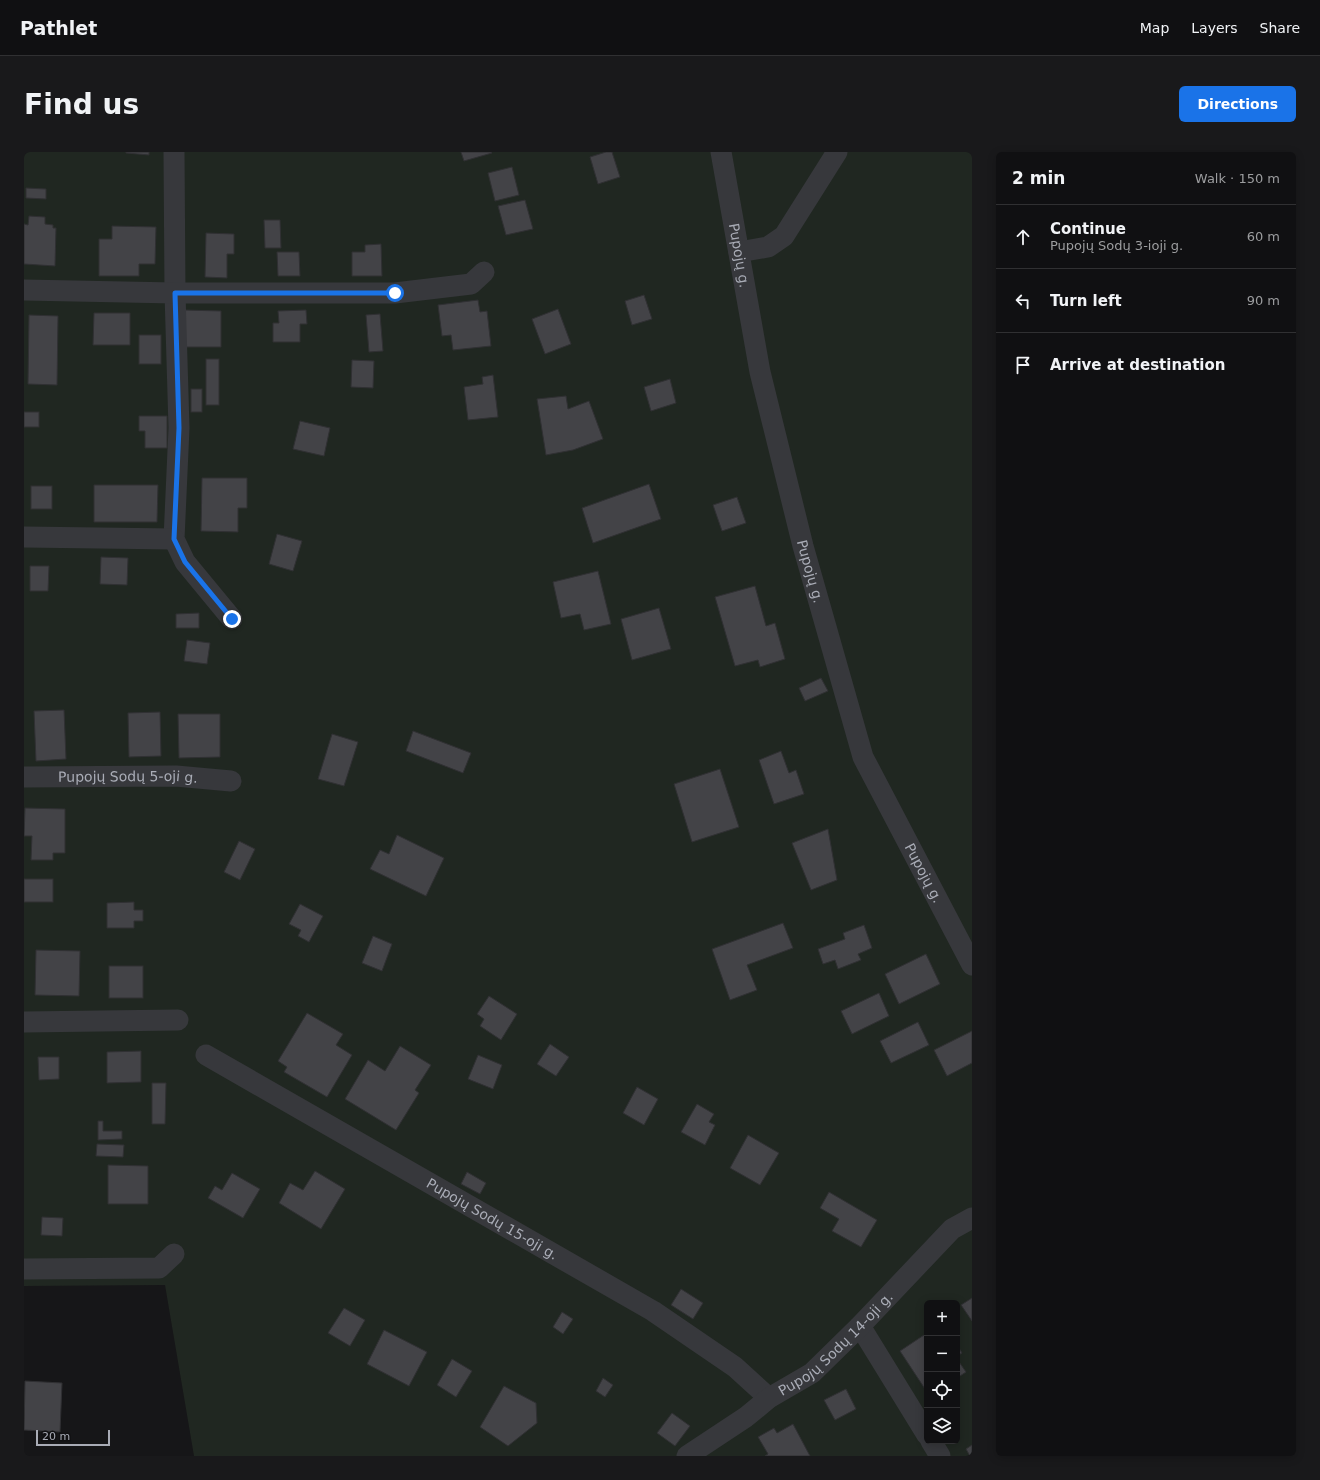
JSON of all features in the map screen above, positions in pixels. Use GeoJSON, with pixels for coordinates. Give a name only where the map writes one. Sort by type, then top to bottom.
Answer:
{"type":"FeatureCollection","features":[{"type":"Feature","properties":{"kind":"street"},"geometry":{"type":"LineString","coordinates":[[174,152],[175,293],[179,428],[174,539],[185,562],[232,619]]}},
{"type":"Feature","properties":{"kind":"street","name":"Pupojų g."},"geometry":{"type":"LineString","coordinates":[[721,152],[760,372],[803,546],[863,757],[972,966]]}},
{"type":"Feature","properties":{"kind":"street"},"geometry":{"type":"LineString","coordinates":[[739,252],[768,247],[784,236],[837,152]]}},
{"type":"Feature","properties":{"kind":"street"},"geometry":{"type":"LineString","coordinates":[[24,290],[175,293],[395,293],[471,284],[484,272]]}},
{"type":"Feature","properties":{"kind":"street"},"geometry":{"type":"LineString","coordinates":[[24,537],[174,539]]}},
{"type":"Feature","properties":{"kind":"street","name":"Pupojų Sodų 5-oji g."},"geometry":{"type":"LineString","coordinates":[[24,777],[176,776],[231,781]]}},
{"type":"Feature","properties":{"kind":"street"},"geometry":{"type":"LineString","coordinates":[[24,1022],[178,1020]]}},
{"type":"Feature","properties":{"kind":"street","name":"Pupojų Sodų 15-oji g."},"geometry":{"type":"LineString","coordinates":[[206,1054],[653,1311],[734,1367],[769,1398]]}},
{"type":"Feature","properties":{"kind":"street","name":"Pupojų Sodų 14-oji g."},"geometry":{"type":"LineString","coordinates":[[687,1456],[746,1417],[769,1398],[812,1373],[860,1326],[952,1229],[972,1218]]}},
{"type":"Feature","properties":{"kind":"street"},"geometry":{"type":"LineString","coordinates":[[24,1269],[159,1268],[174,1254]]}},
{"type":"Feature","properties":{"kind":"street"},"geometry":{"type":"LineString","coordinates":[[860,1326],[924,1430]]}},
{"type":"Feature","properties":{"kind":"street"},"geometry":{"type":"LineString","coordinates":[[933,1444],[940,1456]]}},
{"type":"Feature","properties":{"kind":"shaded area"},"geometry":{"type":"Polygon","coordinates":[[[24,152],[972,152],[972,1456],[194,1456],[165,1285],[24,1286],[24,152]]]}},
{"type":"Feature","properties":{"kind":"building"},"geometry":{"type":"Polygon","coordinates":[[[149,152],[149,155],[126,153],[149,152]]]}},
{"type":"Feature","properties":{"kind":"building"},"geometry":{"type":"Polygon","coordinates":[[[461,152],[491,152],[492,153],[464,161],[461,152]]]}},
{"type":"Feature","properties":{"kind":"building"},"geometry":{"type":"Polygon","coordinates":[[[606,152],[612,152],[620,177],[598,184],[590,157],[606,152]]]}},
{"type":"Feature","properties":{"kind":"building"},"geometry":{"type":"Polygon","coordinates":[[[512,167],[519,195],[495,201],[488,173],[512,167]]]}},
{"type":"Feature","properties":{"kind":"building"},"geometry":{"type":"Polygon","coordinates":[[[26,188],[46,189],[46,199],[26,198],[26,188]]]}},
{"type":"Feature","properties":{"kind":"building"},"geometry":{"type":"Polygon","coordinates":[[[525,200],[533,229],[506,235],[498,206],[525,200]]]}},
{"type":"Feature","properties":{"kind":"building"},"geometry":{"type":"Polygon","coordinates":[[[29,216],[45,217],[45,224],[53,225],[53,228],[56,228],[55,266],[24,264],[24,224],[28,225],[29,216]]]}},
{"type":"Feature","properties":{"kind":"building"},"geometry":{"type":"Polygon","coordinates":[[[264,220],[280,220],[281,248],[265,248],[264,220]]]}},
{"type":"Feature","properties":{"kind":"building"},"geometry":{"type":"Polygon","coordinates":[[[112,226],[156,227],[155,264],[139,264],[139,276],[99,276],[99,239],[112,239],[112,226]]]}},
{"type":"Feature","properties":{"kind":"building"},"geometry":{"type":"Polygon","coordinates":[[[206,233],[234,234],[234,254],[227,254],[227,278],[205,277],[206,233]]]}},
{"type":"Feature","properties":{"kind":"building"},"geometry":{"type":"Polygon","coordinates":[[[381,244],[382,276],[352,276],[352,252],[365,252],[365,245],[381,244]]]}},
{"type":"Feature","properties":{"kind":"building"},"geometry":{"type":"Polygon","coordinates":[[[277,252],[299,252],[300,276],[278,276],[277,252]]]}},
{"type":"Feature","properties":{"kind":"building"},"geometry":{"type":"Polygon","coordinates":[[[644,295],[652,319],[632,325],[625,301],[644,295]]]}},
{"type":"Feature","properties":{"kind":"building"},"geometry":{"type":"Polygon","coordinates":[[[478,300],[480,312],[487,311],[491,346],[453,350],[451,335],[442,336],[438,305],[478,300]]]}},
{"type":"Feature","properties":{"kind":"building"},"geometry":{"type":"Polygon","coordinates":[[[558,309],[571,344],[545,354],[532,319],[558,309]]]}},
{"type":"Feature","properties":{"kind":"building"},"geometry":{"type":"Polygon","coordinates":[[[184,310],[221,311],[221,347],[184,347],[184,310]]]}},
{"type":"Feature","properties":{"kind":"building"},"geometry":{"type":"Polygon","coordinates":[[[306,310],[307,324],[300,324],[300,342],[273,342],[273,323],[279,323],[278,311],[306,310]]]}},
{"type":"Feature","properties":{"kind":"building"},"geometry":{"type":"Polygon","coordinates":[[[94,313],[130,313],[130,345],[93,345],[94,313]]]}},
{"type":"Feature","properties":{"kind":"building"},"geometry":{"type":"Polygon","coordinates":[[[380,314],[383,351],[369,352],[366,315],[380,314]]]}},
{"type":"Feature","properties":{"kind":"building"},"geometry":{"type":"Polygon","coordinates":[[[29,315],[58,316],[57,385],[28,384],[29,315]]]}},
{"type":"Feature","properties":{"kind":"building"},"geometry":{"type":"Polygon","coordinates":[[[139,335],[161,335],[161,364],[139,364],[139,335]]]}},
{"type":"Feature","properties":{"kind":"building"},"geometry":{"type":"Polygon","coordinates":[[[206,359],[219,359],[219,405],[206,405],[206,359]]]}},
{"type":"Feature","properties":{"kind":"building"},"geometry":{"type":"Polygon","coordinates":[[[352,360],[374,361],[373,388],[351,387],[352,360]]]}},
{"type":"Feature","properties":{"kind":"building"},"geometry":{"type":"Polygon","coordinates":[[[493,375],[498,417],[468,420],[464,387],[483,384],[482,377],[493,375]]]}},
{"type":"Feature","properties":{"kind":"building"},"geometry":{"type":"Polygon","coordinates":[[[670,379],[676,403],[651,411],[644,387],[670,379]]]}},
{"type":"Feature","properties":{"kind":"building"},"geometry":{"type":"Polygon","coordinates":[[[191,389],[202,389],[202,412],[191,412],[191,389]]]}},
{"type":"Feature","properties":{"kind":"building"},"geometry":{"type":"Polygon","coordinates":[[[566,396],[568,409],[589,401],[603,439],[573,450],[546,455],[537,399],[566,396]]]}},
{"type":"Feature","properties":{"kind":"building"},"geometry":{"type":"Polygon","coordinates":[[[24,412],[39,412],[39,427],[24,427],[24,412]]]}},
{"type":"Feature","properties":{"kind":"building"},"geometry":{"type":"Polygon","coordinates":[[[139,416],[167,416],[167,448],[145,448],[145,431],[139,431],[139,416]]]}},
{"type":"Feature","properties":{"kind":"building"},"geometry":{"type":"Polygon","coordinates":[[[300,421],[330,428],[324,456],[293,449],[300,421]]]}},
{"type":"Feature","properties":{"kind":"building"},"geometry":{"type":"Polygon","coordinates":[[[202,478],[247,478],[247,508],[238,508],[238,532],[201,531],[202,478]]]}},
{"type":"Feature","properties":{"kind":"building"},"geometry":{"type":"Polygon","coordinates":[[[649,484],[661,519],[593,543],[582,508],[649,484]]]}},
{"type":"Feature","properties":{"kind":"building"},"geometry":{"type":"Polygon","coordinates":[[[94,485],[158,485],[157,522],[94,522],[94,485]]]}},
{"type":"Feature","properties":{"kind":"building"},"geometry":{"type":"Polygon","coordinates":[[[31,486],[52,486],[52,509],[31,509],[31,486]]]}},
{"type":"Feature","properties":{"kind":"building"},"geometry":{"type":"Polygon","coordinates":[[[737,497],[746,523],[722,531],[713,505],[737,497]]]}},
{"type":"Feature","properties":{"kind":"building"},"geometry":{"type":"Polygon","coordinates":[[[277,534],[302,541],[293,571],[269,564],[277,534]]]}},
{"type":"Feature","properties":{"kind":"building"},"geometry":{"type":"Polygon","coordinates":[[[101,557],[128,558],[127,585],[100,584],[101,557]]]}},
{"type":"Feature","properties":{"kind":"building"},"geometry":{"type":"Polygon","coordinates":[[[30,566],[49,566],[48,591],[30,591],[30,566]]]}},
{"type":"Feature","properties":{"kind":"building"},"geometry":{"type":"Polygon","coordinates":[[[598,571],[611,624],[584,630],[580,614],[561,618],[553,582],[598,571]]]}},
{"type":"Feature","properties":{"kind":"building"},"geometry":{"type":"Polygon","coordinates":[[[755,586],[766,626],[775,623],[785,659],[760,667],[758,660],[735,666],[715,597],[755,586]]]}},
{"type":"Feature","properties":{"kind":"building"},"geometry":{"type":"Polygon","coordinates":[[[659,608],[671,649],[632,660],[621,619],[659,608]]]}},
{"type":"Feature","properties":{"kind":"building"},"geometry":{"type":"Polygon","coordinates":[[[199,613],[199,628],[176,628],[176,614],[199,613]]]}},
{"type":"Feature","properties":{"kind":"building"},"geometry":{"type":"Polygon","coordinates":[[[187,640],[210,643],[207,664],[184,661],[187,640]]]}},
{"type":"Feature","properties":{"kind":"building"},"geometry":{"type":"Polygon","coordinates":[[[821,678],[828,691],[805,701],[799,688],[821,678]]]}},
{"type":"Feature","properties":{"kind":"building"},"geometry":{"type":"Polygon","coordinates":[[[64,710],[66,759],[36,761],[34,711],[64,710]]]}},
{"type":"Feature","properties":{"kind":"building"},"geometry":{"type":"Polygon","coordinates":[[[160,712],[161,756],[129,757],[128,713],[160,712]]]}},
{"type":"Feature","properties":{"kind":"building"},"geometry":{"type":"Polygon","coordinates":[[[178,714],[220,714],[220,757],[179,758],[178,714]]]}},
{"type":"Feature","properties":{"kind":"building"},"geometry":{"type":"Polygon","coordinates":[[[413,731],[471,753],[463,773],[406,751],[413,731]]]}},
{"type":"Feature","properties":{"kind":"building"},"geometry":{"type":"Polygon","coordinates":[[[332,734],[358,742],[344,786],[318,779],[332,734]]]}},
{"type":"Feature","properties":{"kind":"building"},"geometry":{"type":"Polygon","coordinates":[[[781,751],[789,773],[796,770],[804,794],[774,804],[759,760],[781,751]]]}},
{"type":"Feature","properties":{"kind":"building"},"geometry":{"type":"Polygon","coordinates":[[[720,769],[739,827],[692,842],[674,784],[720,769]]]}},
{"type":"Feature","properties":{"kind":"building"},"geometry":{"type":"Polygon","coordinates":[[[25,808],[65,809],[65,853],[53,853],[53,860],[31,860],[32,836],[24,836],[25,808]]]}},
{"type":"Feature","properties":{"kind":"building"},"geometry":{"type":"Polygon","coordinates":[[[828,829],[837,880],[811,890],[792,843],[828,829]]]}},
{"type":"Feature","properties":{"kind":"building"},"geometry":{"type":"Polygon","coordinates":[[[397,835],[444,858],[426,896],[370,869],[380,850],[389,854],[397,835]]]}},
{"type":"Feature","properties":{"kind":"building"},"geometry":{"type":"Polygon","coordinates":[[[239,841],[255,849],[240,880],[224,872],[239,841]]]}},
{"type":"Feature","properties":{"kind":"building"},"geometry":{"type":"Polygon","coordinates":[[[24,879],[53,879],[53,902],[24,902],[24,879]]]}},
{"type":"Feature","properties":{"kind":"building"},"geometry":{"type":"Polygon","coordinates":[[[134,902],[134,910],[143,910],[143,921],[134,921],[134,928],[107,928],[107,903],[134,902]]]}},
{"type":"Feature","properties":{"kind":"building"},"geometry":{"type":"Polygon","coordinates":[[[300,904],[323,916],[309,942],[298,936],[301,930],[289,924],[300,904]]]}},
{"type":"Feature","properties":{"kind":"building"},"geometry":{"type":"Polygon","coordinates":[[[783,923],[793,948],[747,965],[757,990],[730,1000],[712,949],[783,923]]]}},
{"type":"Feature","properties":{"kind":"building"},"geometry":{"type":"Polygon","coordinates":[[[864,925],[872,948],[858,954],[861,960],[838,969],[835,960],[823,964],[818,949],[845,939],[843,933],[864,925]]]}},
{"type":"Feature","properties":{"kind":"building"},"geometry":{"type":"Polygon","coordinates":[[[373,936],[392,944],[382,971],[362,963],[373,936]]]}},
{"type":"Feature","properties":{"kind":"building"},"geometry":{"type":"Polygon","coordinates":[[[36,950],[80,951],[79,996],[35,995],[36,950]]]}},
{"type":"Feature","properties":{"kind":"building"},"geometry":{"type":"Polygon","coordinates":[[[926,954],[940,984],[899,1004],[885,974],[926,954]]]}},
{"type":"Feature","properties":{"kind":"building"},"geometry":{"type":"Polygon","coordinates":[[[109,966],[143,966],[143,998],[109,998],[109,966]]]}},
{"type":"Feature","properties":{"kind":"building"},"geometry":{"type":"Polygon","coordinates":[[[879,993],[889,1016],[852,1034],[841,1011],[879,993]]]}},
{"type":"Feature","properties":{"kind":"building"},"geometry":{"type":"Polygon","coordinates":[[[489,996],[517,1014],[501,1040],[480,1026],[484,1019],[477,1014],[489,996]]]}},
{"type":"Feature","properties":{"kind":"building"},"geometry":{"type":"Polygon","coordinates":[[[307,1013],[343,1034],[336,1045],[352,1055],[327,1097],[284,1072],[287,1067],[278,1061],[307,1013]]]}},
{"type":"Feature","properties":{"kind":"building"},"geometry":{"type":"Polygon","coordinates":[[[918,1022],[929,1045],[891,1063],[880,1041],[918,1022]]]}},
{"type":"Feature","properties":{"kind":"building"},"geometry":{"type":"Polygon","coordinates":[[[972,1031],[972,1063],[947,1076],[934,1050],[972,1031]]]}},
{"type":"Feature","properties":{"kind":"building"},"geometry":{"type":"Polygon","coordinates":[[[550,1044],[569,1057],[556,1076],[537,1064],[550,1044]]]}},
{"type":"Feature","properties":{"kind":"building"},"geometry":{"type":"Polygon","coordinates":[[[400,1046],[431,1065],[415,1090],[419,1093],[396,1130],[345,1099],[368,1060],[385,1071],[400,1046]]]}},
{"type":"Feature","properties":{"kind":"building"},"geometry":{"type":"Polygon","coordinates":[[[141,1051],[141,1082],[107,1083],[107,1052],[141,1051]]]}},
{"type":"Feature","properties":{"kind":"building"},"geometry":{"type":"Polygon","coordinates":[[[478,1055],[502,1065],[493,1089],[468,1079],[478,1055]]]}},
{"type":"Feature","properties":{"kind":"building"},"geometry":{"type":"Polygon","coordinates":[[[38,1057],[59,1057],[59,1079],[39,1080],[38,1057]]]}},
{"type":"Feature","properties":{"kind":"building"},"geometry":{"type":"Polygon","coordinates":[[[152,1083],[166,1083],[165,1124],[152,1124],[152,1083]]]}},
{"type":"Feature","properties":{"kind":"building"},"geometry":{"type":"Polygon","coordinates":[[[637,1087],[658,1099],[644,1125],[623,1113],[637,1087]]]}},
{"type":"Feature","properties":{"kind":"building"},"geometry":{"type":"Polygon","coordinates":[[[697,1104],[714,1114],[709,1122],[715,1125],[705,1145],[681,1132],[697,1104]]]}},
{"type":"Feature","properties":{"kind":"building"},"geometry":{"type":"Polygon","coordinates":[[[98,1121],[103,1121],[103,1131],[122,1131],[122,1139],[98,1140],[98,1121]]]}},
{"type":"Feature","properties":{"kind":"building"},"geometry":{"type":"Polygon","coordinates":[[[748,1135],[779,1153],[760,1185],[730,1168],[748,1135]]]}},
{"type":"Feature","properties":{"kind":"building"},"geometry":{"type":"Polygon","coordinates":[[[97,1144],[124,1145],[123,1157],[96,1156],[97,1144]]]}},
{"type":"Feature","properties":{"kind":"building"},"geometry":{"type":"Polygon","coordinates":[[[108,1165],[148,1166],[148,1204],[108,1204],[108,1165]]]}},
{"type":"Feature","properties":{"kind":"building"},"geometry":{"type":"Polygon","coordinates":[[[315,1171],[345,1189],[321,1229],[279,1203],[290,1183],[303,1190],[315,1171]]]}},
{"type":"Feature","properties":{"kind":"building"},"geometry":{"type":"Polygon","coordinates":[[[467,1172],[486,1183],[480,1194],[461,1184],[467,1172]]]}},
{"type":"Feature","properties":{"kind":"building"},"geometry":{"type":"Polygon","coordinates":[[[232,1173],[260,1189],[243,1218],[208,1198],[215,1186],[222,1190],[232,1173]]]}},
{"type":"Feature","properties":{"kind":"building"},"geometry":{"type":"Polygon","coordinates":[[[829,1192],[877,1220],[861,1247],[832,1231],[839,1219],[820,1208],[829,1192]]]}},
{"type":"Feature","properties":{"kind":"building"},"geometry":{"type":"Polygon","coordinates":[[[42,1217],[63,1218],[62,1236],[41,1235],[42,1217]]]}},
{"type":"Feature","properties":{"kind":"building"},"geometry":{"type":"Polygon","coordinates":[[[681,1289],[703,1303],[693,1319],[671,1305],[681,1289]]]}},
{"type":"Feature","properties":{"kind":"building"},"geometry":{"type":"Polygon","coordinates":[[[972,1298],[972,1321],[961,1305],[972,1298]]]}},
{"type":"Feature","properties":{"kind":"building"},"geometry":{"type":"Polygon","coordinates":[[[344,1308],[365,1320],[350,1346],[328,1333],[344,1308]]]}},
{"type":"Feature","properties":{"kind":"building"},"geometry":{"type":"Polygon","coordinates":[[[562,1312],[573,1319],[563,1334],[553,1327],[562,1312]]]}},
{"type":"Feature","properties":{"kind":"building"},"geometry":{"type":"Polygon","coordinates":[[[384,1330],[427,1352],[409,1386],[367,1364],[384,1330]]]}},
{"type":"Feature","properties":{"kind":"building"},"geometry":{"type":"Polygon","coordinates":[[[924,1335],[924,1387],[900,1351],[924,1335]]]}},
{"type":"Feature","properties":{"kind":"building"},"geometry":{"type":"Polygon","coordinates":[[[452,1359],[472,1371],[456,1397],[437,1385],[452,1359]]]}},
{"type":"Feature","properties":{"kind":"building"},"geometry":{"type":"Polygon","coordinates":[[[960,1363],[966,1372],[960,1376],[960,1363]]]}},
{"type":"Feature","properties":{"kind":"building"},"geometry":{"type":"Polygon","coordinates":[[[603,1378],[613,1385],[605,1397],[596,1391],[603,1378]]]}},
{"type":"Feature","properties":{"kind":"building"},"geometry":{"type":"Polygon","coordinates":[[[25,1381],[62,1383],[60,1432],[24,1430],[25,1381]]]}},
{"type":"Feature","properties":{"kind":"building"},"geometry":{"type":"Polygon","coordinates":[[[504,1386],[536,1403],[537,1423],[508,1446],[480,1427],[504,1386]]]}},
{"type":"Feature","properties":{"kind":"building"},"geometry":{"type":"Polygon","coordinates":[[[846,1389],[856,1409],[835,1420],[824,1400],[846,1389]]]}},
{"type":"Feature","properties":{"kind":"building"},"geometry":{"type":"Polygon","coordinates":[[[672,1413],[690,1426],[675,1446],[657,1433],[672,1413]]]}},
{"type":"Feature","properties":{"kind":"building"},"geometry":{"type":"Polygon","coordinates":[[[793,1424],[810,1456],[765,1456],[768,1454],[758,1437],[774,1428],[777,1433],[793,1424]]]}},
{"type":"Feature","properties":{"kind":"building"},"geometry":{"type":"Polygon","coordinates":[[[972,1445],[972,1456],[970,1456],[966,1449],[972,1445]]]}},
{"type":"Feature","properties":{"kind":"route"},"geometry":{"type":"LineString","coordinates":[[232,619],[185,562],[174,539],[179,428],[175,293],[395,293]]}}]}
